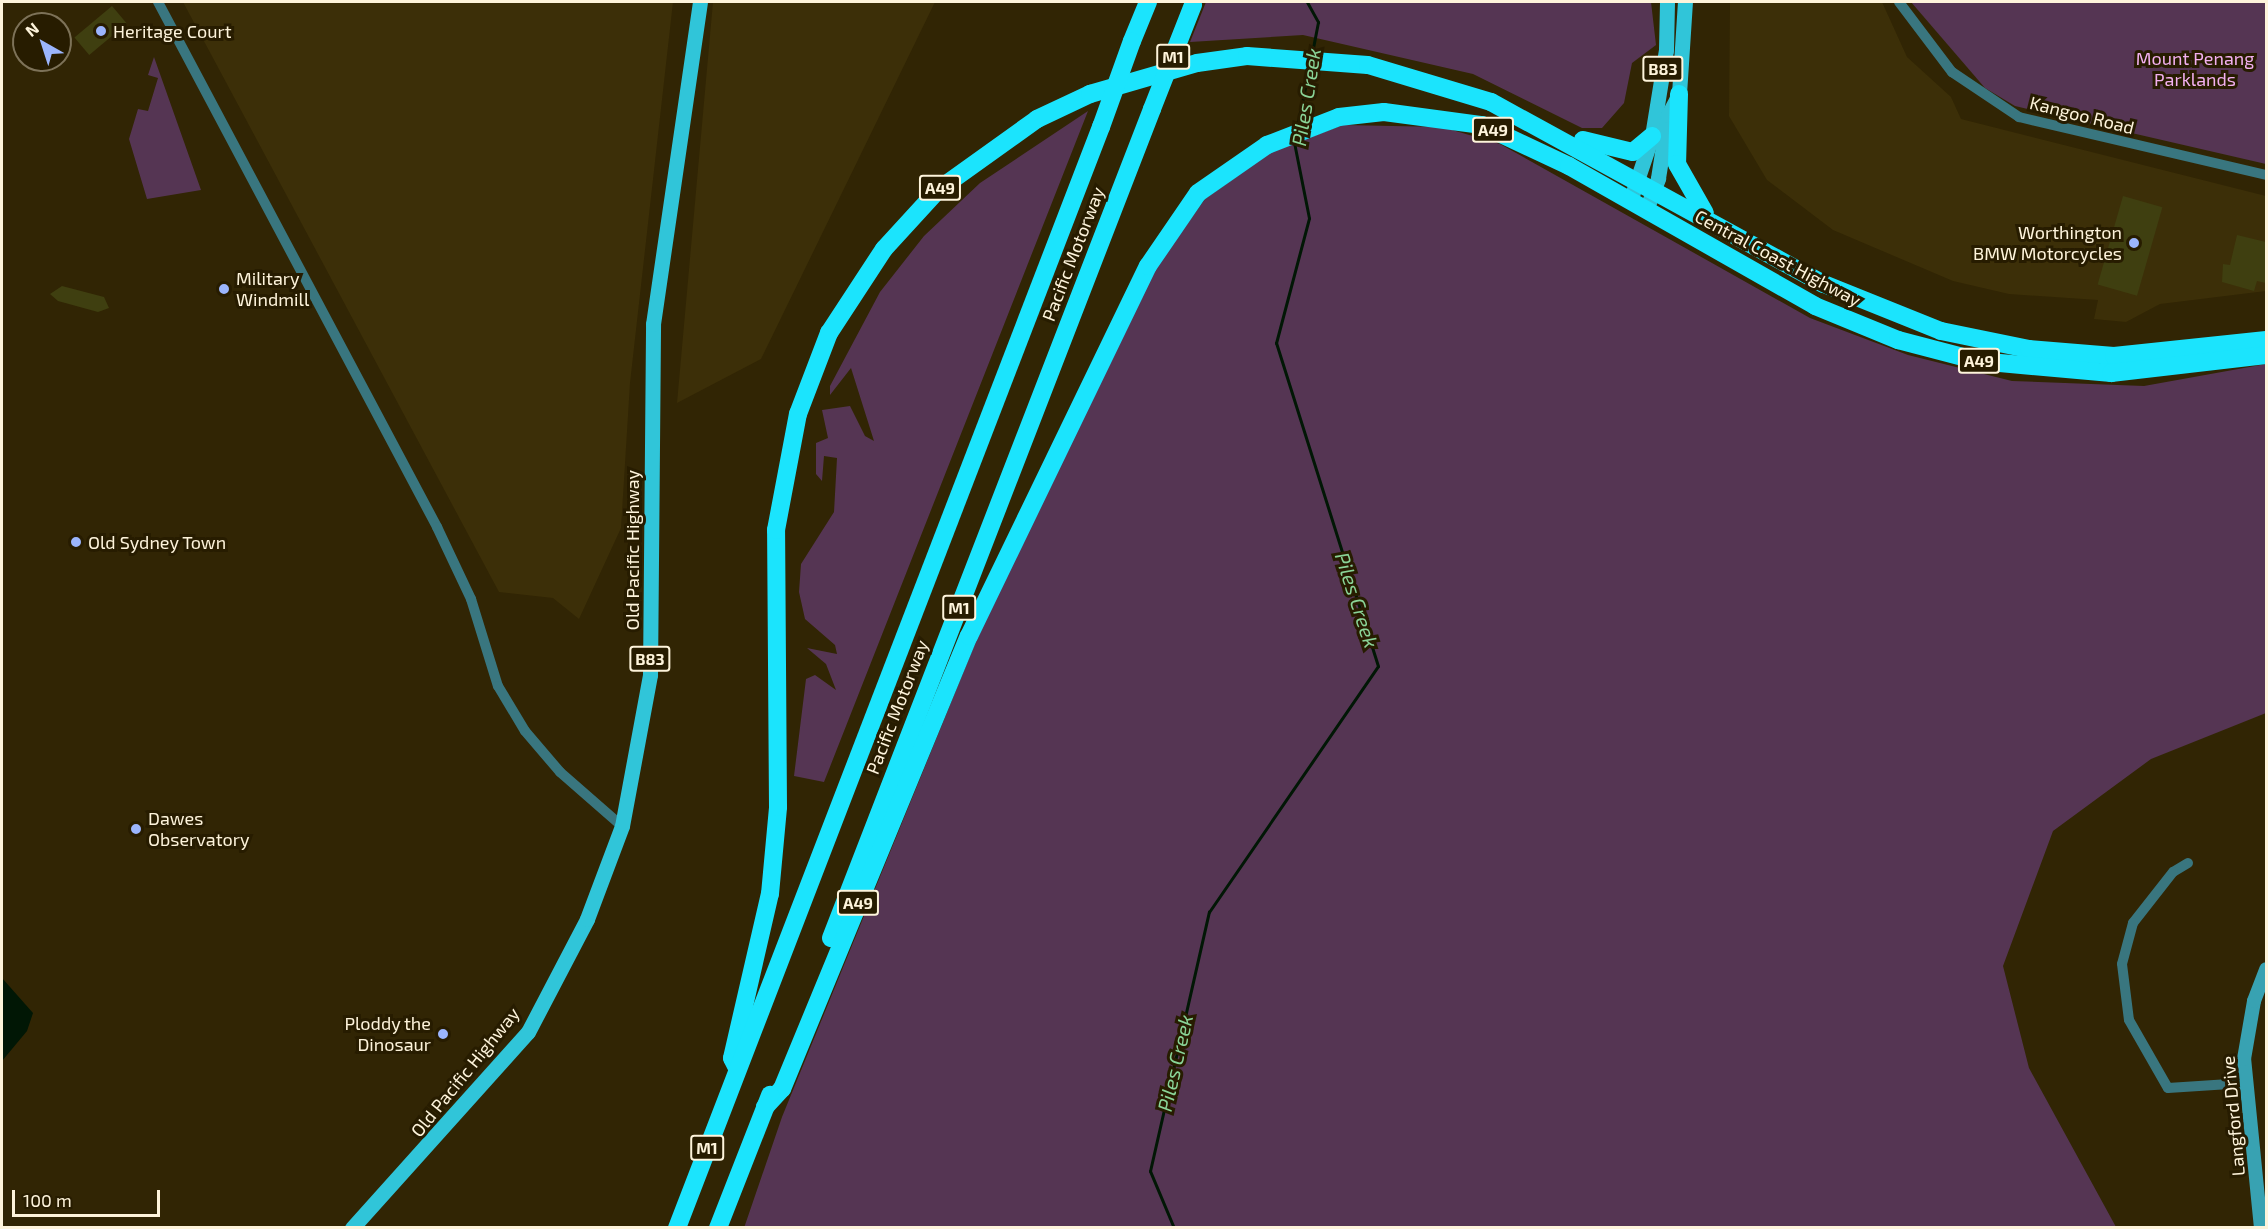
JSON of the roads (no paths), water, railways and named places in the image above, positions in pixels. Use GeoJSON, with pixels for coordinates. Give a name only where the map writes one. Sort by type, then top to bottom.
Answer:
{"type":"FeatureCollection","features":[{"type":"Feature","properties":{"kind":"highway","name":"Pacific Motorway"},"geometry":{"type":"LineString","coordinates":[[677,1227],[1148,2]]}},
{"type":"Feature","properties":{"kind":"highway","name":"Pacific Motorway"},"geometry":{"type":"LineString","coordinates":[[718,1227],[1194,3]]}},
{"type":"Feature","properties":{"kind":"highway","name":"A49"},"geometry":{"type":"LineString","coordinates":[[737,1068],[732,1058],[768,905],[777,807],[776,530],[791,437],[830,333],[884,249],[917,211],[970,164],[1037,118],[1090,94],[1197,63],[1295,58],[1331,60],[1461,89],[1550,130],[1648,185]]}},
{"type":"Feature","properties":{"kind":"highway"},"geometry":{"type":"LineString","coordinates":[[1679,94],[1675,141],[1681,177],[1697,205],[1723,228]]}},
{"type":"Feature","properties":{"kind":"highway","name":"A49"},"geometry":{"type":"LineString","coordinates":[[765,1107],[783,1089],[969,636],[1148,266],[1198,193],[1267,145],[1339,117],[1406,113],[1482,125],[1638,206]]}},
{"type":"Feature","properties":{"kind":"highway"},"geometry":{"type":"LineString","coordinates":[[1550,130],[1633,152],[1652,136]]}},
{"type":"Feature","properties":{"kind":"highway","name":"Central Coast Highway"},"geometry":{"type":"LineString","coordinates":[[1648,185],[1857,300],[1977,340],[2114,356],[2266,340]]}},
{"type":"Feature","properties":{"kind":"highway","name":"Central Coast Highway"},"geometry":{"type":"LineString","coordinates":[[1638,206],[1815,306],[1933,350],[2003,365],[2084,372],[2165,370],[2266,355]]}},
{"type":"Feature","properties":{"kind":"main road","name":"Old Pacific Highway"},"geometry":{"type":"LineString","coordinates":[[351,1227],[528,1032],[587,919],[622,826],[650,675],[653,324],[700,2]]}},
{"type":"Feature","properties":{"kind":"main road","name":"B83"},"geometry":{"type":"LineString","coordinates":[[1648,185],[1652,136],[1666,50],[1667,2]]}},
{"type":"Feature","properties":{"kind":"main road","name":"B83"},"geometry":{"type":"LineString","coordinates":[[1638,206],[1648,185],[1668,115],[1679,94],[1684,2]]}},
{"type":"Feature","properties":{"kind":"street"},"geometry":{"type":"LineString","coordinates":[[158,2],[437,527],[471,599],[498,686],[525,731],[560,772],[622,826]]}},
{"type":"Feature","properties":{"kind":"street","name":"Kangoo Road"},"geometry":{"type":"LineString","coordinates":[[1899,2],[1952,72],[2019,117],[2266,175]]}},
{"type":"Feature","properties":{"kind":"street"},"geometry":{"type":"LineString","coordinates":[[2188,863],[2173,872],[2133,923],[2122,964],[2129,1020],[2168,1088],[2246,1083]]}},
{"type":"Feature","properties":{"kind":"street","name":"Langford Drive"},"geometry":{"type":"LineString","coordinates":[[2261,1227],[2261,1168],[2246,1083],[2248,1022],[2266,969]]}},
{"type":"Feature","properties":{"kind":"waterway","name":"Piles Creek"},"geometry":{"type":"LineString","coordinates":[[1307,2],[1318,22],[1312,53]]}},
{"type":"Feature","properties":{"kind":"waterway","name":"Piles Creek"},"geometry":{"type":"LineString","coordinates":[[1297,127],[1309,68]]}},
{"type":"Feature","properties":{"kind":"waterway","name":"Piles Creek"},"geometry":{"type":"LineString","coordinates":[[1174,1228],[1150,1171],[1209,912],[1378,666],[1276,343],[1309,218],[1294,142]]}},
{"type":"Feature","properties":{"kind":"place","name":"Heritage Court"},"geometry":{"type":"Point","coordinates":[101,31]}},
{"type":"Feature","properties":{"kind":"place","name":"Worthington BMW Motorcycles"},"geometry":{"type":"Point","coordinates":[2134,243]}},
{"type":"Feature","properties":{"kind":"place","name":"Military Windmill"},"geometry":{"type":"Point","coordinates":[224,289]}},
{"type":"Feature","properties":{"kind":"place","name":"Old Sydney Town"},"geometry":{"type":"Point","coordinates":[76,542]}},
{"type":"Feature","properties":{"kind":"place","name":"Dawes Observatory"},"geometry":{"type":"Point","coordinates":[136,829]}},
{"type":"Feature","properties":{"kind":"place","name":"Ploddy the Dinosaur"},"geometry":{"type":"Point","coordinates":[443,1034]}},
{"type":"Feature","properties":{"kind":"park label","name":"Mount Penang Parklands"},"geometry":{"type":"Point","coordinates":[2195,69]}}]}
